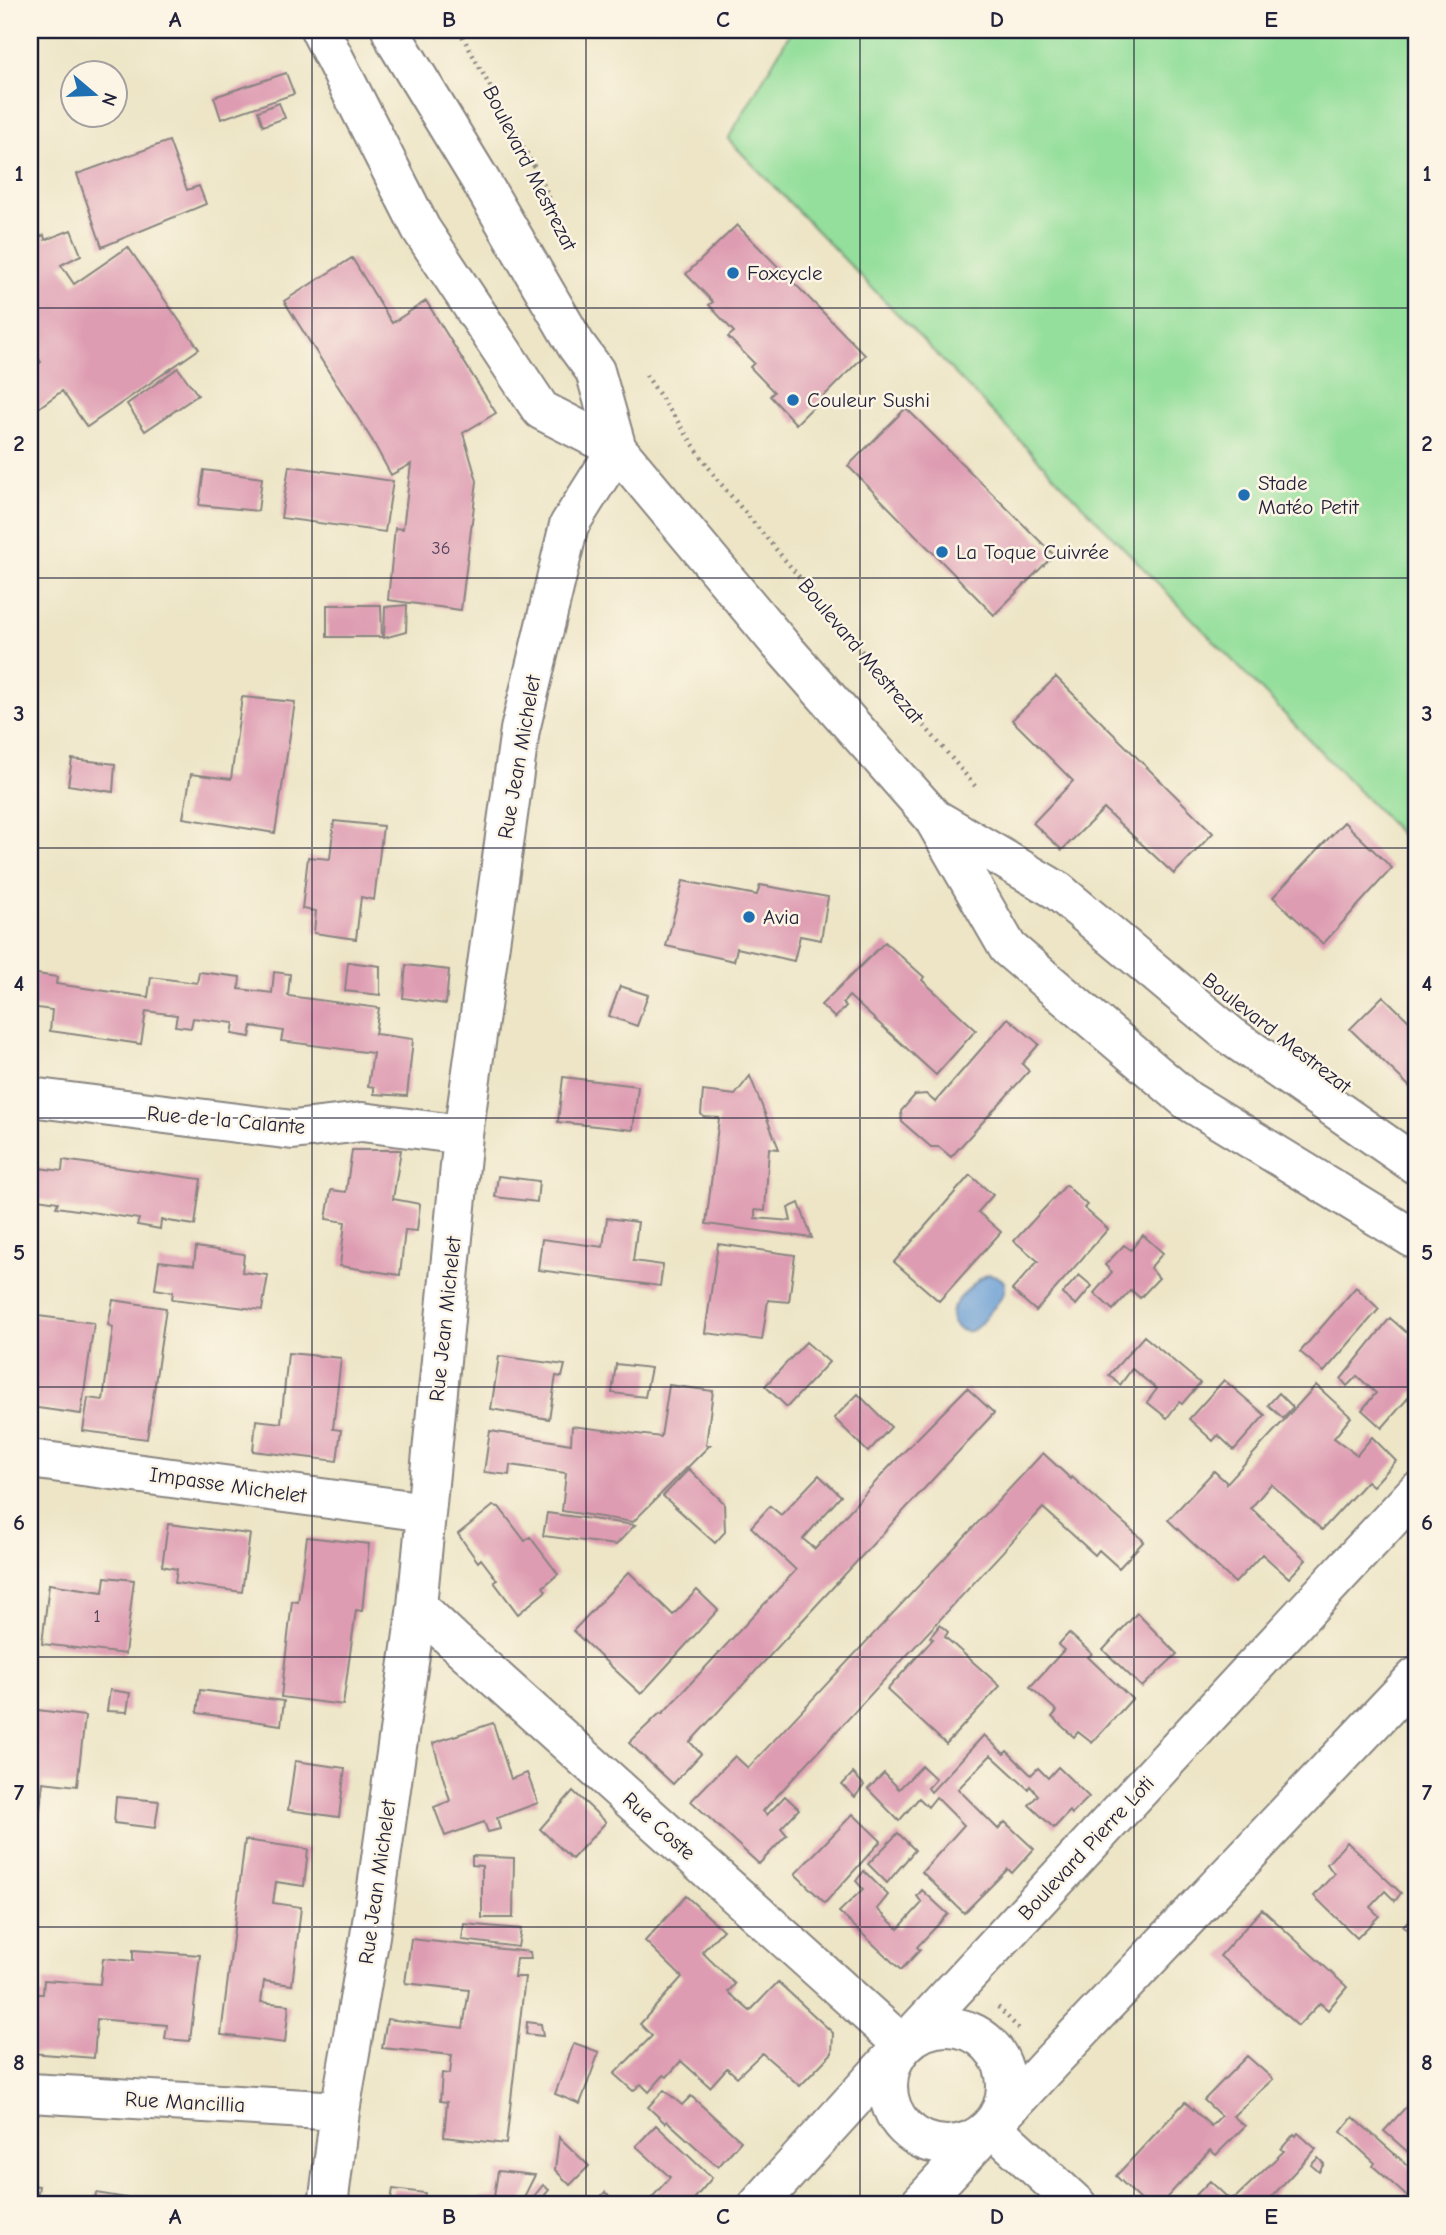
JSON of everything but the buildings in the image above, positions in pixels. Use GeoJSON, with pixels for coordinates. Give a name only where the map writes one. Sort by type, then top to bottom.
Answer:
{"type":"FeatureCollection","features":[{"type":"Feature","properties":{"kind":"street","name":"Boulevard Mestrezat"},"geometry":{"type":"LineString","coordinates":[[320,30],[421,229],[541,410],[617,449],[780,644],[932,816],[1008,948],[1187,1100],[1416,1241]]}},
{"type":"Feature","properties":{"kind":"street","name":"Boulevard Mestrezat"},"geometry":{"type":"LineString","coordinates":[[391,30],[576,345],[595,371],[617,449]]}},
{"type":"Feature","properties":{"kind":"street","name":"Rue Jean Michelet"},"geometry":{"type":"LineString","coordinates":[[328,2205],[417,1606],[463,1135],[520,730],[569,525],[617,449]]}},
{"type":"Feature","properties":{"kind":"street","name":"Boulevard Mestrezat"},"geometry":{"type":"LineString","coordinates":[[932,816],[1058,891],[1231,1036],[1416,1166]]}},
{"type":"Feature","properties":{"kind":"street","name":"Rue de la Calante"},"geometry":{"type":"LineString","coordinates":[[30,1097],[293,1130],[362,1122],[463,1135]]}},
{"type":"Feature","properties":{"kind":"street","name":"Impasse Michelet"},"geometry":{"type":"LineString","coordinates":[[30,1459],[426,1512]]}},
{"type":"Feature","properties":{"kind":"street","name":"Boulevard Pierre Loti"},"geometry":{"type":"LineString","coordinates":[[758,2205],[1416,1492]]}},
{"type":"Feature","properties":{"kind":"street","name":"Rue Coste"},"geometry":{"type":"LineString","coordinates":[[417,1606],[903,2045]]}},
{"type":"Feature","properties":{"kind":"street"},"geometry":{"type":"LineString","coordinates":[[919,2205],[1416,1677]]}},
{"type":"Feature","properties":{"kind":"street"},"geometry":{"type":"LineString","coordinates":[[939,2026],[960,2027],[979,2035],[994,2049],[1003,2067],[1007,2088],[1002,2108],[991,2126],[976,2138],[959,2144],[940,2145],[922,2140],[907,2130],[895,2115],[888,2098],[892,2061],[903,2045],[919,2033],[939,2026]]}},
{"type":"Feature","properties":{"kind":"street","name":"Rue Mancillia"},"geometry":{"type":"LineString","coordinates":[[30,2093],[340,2111]]}},
{"type":"Feature","properties":{"kind":"street"},"geometry":{"type":"LineString","coordinates":[[991,2126],[1077,2205]]}},
{"type":"Feature","properties":{"kind":"path","name":"Boulevard Mestrezat"},"geometry":{"type":"LineString","coordinates":[[459,30],[542,181],[559,219]]}},
{"type":"Feature","properties":{"kind":"path","name":"Boulevard Mestrezat"},"geometry":{"type":"LineString","coordinates":[[638,364],[716,478],[960,771],[979,790]]}},
{"type":"Feature","properties":{"kind":"path"},"geometry":{"type":"LineString","coordinates":[[968,1976],[1051,2062]]}},
{"type":"Feature","properties":{"kind":"green space","name":"Stade Matéo Petit"},"geometry":{"type":"Polygon","coordinates":[[[792,30],[1416,30],[1416,850],[728,139],[792,30]]]}},
{"type":"Feature","properties":{"kind":"water"},"geometry":{"type":"Polygon","coordinates":[[[989,1274],[1003,1281],[1005,1286],[1002,1297],[973,1330],[959,1329],[951,1317],[953,1308],[969,1288],[989,1274]]]}},
{"type":"Feature","properties":{"kind":"place","name":"Foxcycle"},"geometry":{"type":"Point","coordinates":[733,273]}},
{"type":"Feature","properties":{"kind":"place","name":"Couleur Sushi"},"geometry":{"type":"Point","coordinates":[793,400]}},
{"type":"Feature","properties":{"kind":"place","name":"Stade Matéo Petit"},"geometry":{"type":"Point","coordinates":[1244,495]}},
{"type":"Feature","properties":{"kind":"place","name":"La Toque Cuivrée"},"geometry":{"type":"Point","coordinates":[942,552]}},
{"type":"Feature","properties":{"kind":"place","name":"Avia"},"geometry":{"type":"Point","coordinates":[749,917]}}]}
